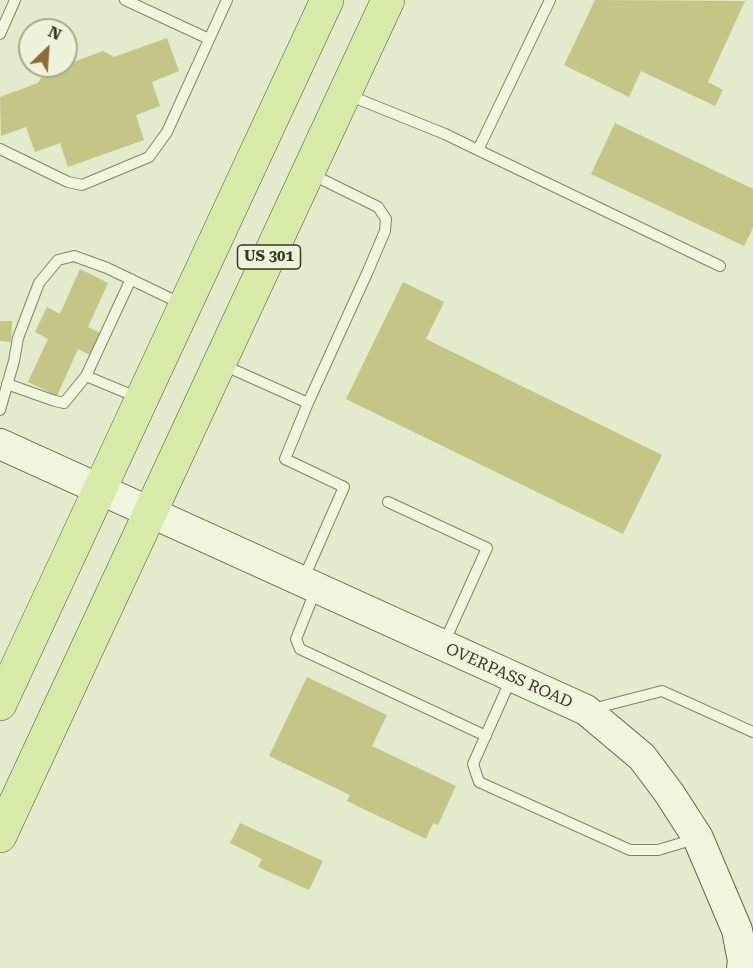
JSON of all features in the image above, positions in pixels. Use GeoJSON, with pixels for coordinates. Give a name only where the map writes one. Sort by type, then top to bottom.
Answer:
{"type":"FeatureCollection","features":[{"type":"Feature","properties":{"kind":"main road","name":"US 301"},"geometry":{"type":"LineString","coordinates":[[0,704],[327,0]]}},
{"type":"Feature","properties":{"kind":"main road","name":"US 301"},"geometry":{"type":"LineString","coordinates":[[0,836],[388,0]]}},
{"type":"Feature","properties":{"kind":"main road","name":"OVERPASS ROAD"},"geometry":{"type":"LineString","coordinates":[[0,444],[586,710],[642,757],[698,838],[741,929],[742,968]]}},
{"type":"Feature","properties":{"kind":"lane"},"geometry":{"type":"LineString","coordinates":[[0,34],[15,0]]}},
{"type":"Feature","properties":{"kind":"lane"},"geometry":{"type":"LineString","coordinates":[[125,0],[209,39]]}},
{"type":"Feature","properties":{"kind":"lane"},"geometry":{"type":"LineString","coordinates":[[0,149],[68,182],[82,185],[149,157],[167,132],[227,0]]}},
{"type":"Feature","properties":{"kind":"lane"},"geometry":{"type":"LineString","coordinates":[[478,150],[549,0]]}},
{"type":"Feature","properties":{"kind":"lane"},"geometry":{"type":"LineString","coordinates":[[345,93],[445,134],[720,266]]}},
{"type":"Feature","properties":{"kind":"lane"},"geometry":{"type":"LineString","coordinates":[[308,172],[378,207],[386,219],[385,231],[285,459],[344,488],[309,586],[296,639],[300,649],[486,736]]}},
{"type":"Feature","properties":{"kind":"lane"},"geometry":{"type":"LineString","coordinates":[[0,410],[18,338],[39,283],[58,260],[74,256],[131,279],[184,305]]}},
{"type":"Feature","properties":{"kind":"lane"},"geometry":{"type":"LineString","coordinates":[[8,384],[64,403],[86,376],[131,279]]}},
{"type":"Feature","properties":{"kind":"lane"},"geometry":{"type":"LineString","coordinates":[[220,364],[308,404]]}},
{"type":"Feature","properties":{"kind":"lane"},"geometry":{"type":"LineString","coordinates":[[86,376],[141,399]]}},
{"type":"Feature","properties":{"kind":"lane"},"geometry":{"type":"LineString","coordinates":[[388,502],[487,548],[443,646]]}},
{"type":"Feature","properties":{"kind":"lane"},"geometry":{"type":"LineString","coordinates":[[512,677],[473,764],[479,782],[630,849],[658,850],[698,838]]}},
{"type":"Feature","properties":{"kind":"lane"},"geometry":{"type":"LineString","coordinates":[[586,710],[662,691],[753,732]]}},
{"type":"Feature","properties":{"kind":"building"},"geometry":{"type":"Polygon","coordinates":[[[595,0],[745,1],[708,82],[723,90],[715,106],[641,71],[629,97],[564,65],[595,0]]]}},
{"type":"Feature","properties":{"kind":"building"},"geometry":{"type":"Polygon","coordinates":[[[167,38],[179,71],[152,82],[160,106],[136,115],[144,140],[68,167],[60,143],[35,152],[26,127],[1,136],[0,97],[38,83],[41,78],[78,78],[78,60],[103,51],[114,57],[167,38]]]}},
{"type":"Feature","properties":{"kind":"building"},"geometry":{"type":"Polygon","coordinates":[[[615,123],[753,189],[753,228],[744,246],[591,174],[615,123]]]}},
{"type":"Feature","properties":{"kind":"building"},"geometry":{"type":"Polygon","coordinates":[[[80,269],[108,283],[88,327],[100,333],[90,355],[78,349],[57,396],[28,382],[48,339],[35,332],[47,307],[60,314],[80,269]]]}},
{"type":"Feature","properties":{"kind":"building"},"geometry":{"type":"Polygon","coordinates":[[[403,282],[444,302],[426,339],[662,455],[623,534],[346,399],[403,282]]]}},
{"type":"Feature","properties":{"kind":"building"},"geometry":{"type":"Polygon","coordinates":[[[0,321],[12,321],[11,342],[0,341],[0,321]]]}},
{"type":"Feature","properties":{"kind":"building"},"geometry":{"type":"Polygon","coordinates":[[[307,677],[387,715],[372,746],[456,786],[438,825],[433,823],[426,839],[347,801],[350,795],[269,756],[307,677]]]}},
{"type":"Feature","properties":{"kind":"building"},"geometry":{"type":"Polygon","coordinates":[[[240,823],[323,861],[309,890],[258,867],[262,859],[230,843],[240,823]]]}}]}
